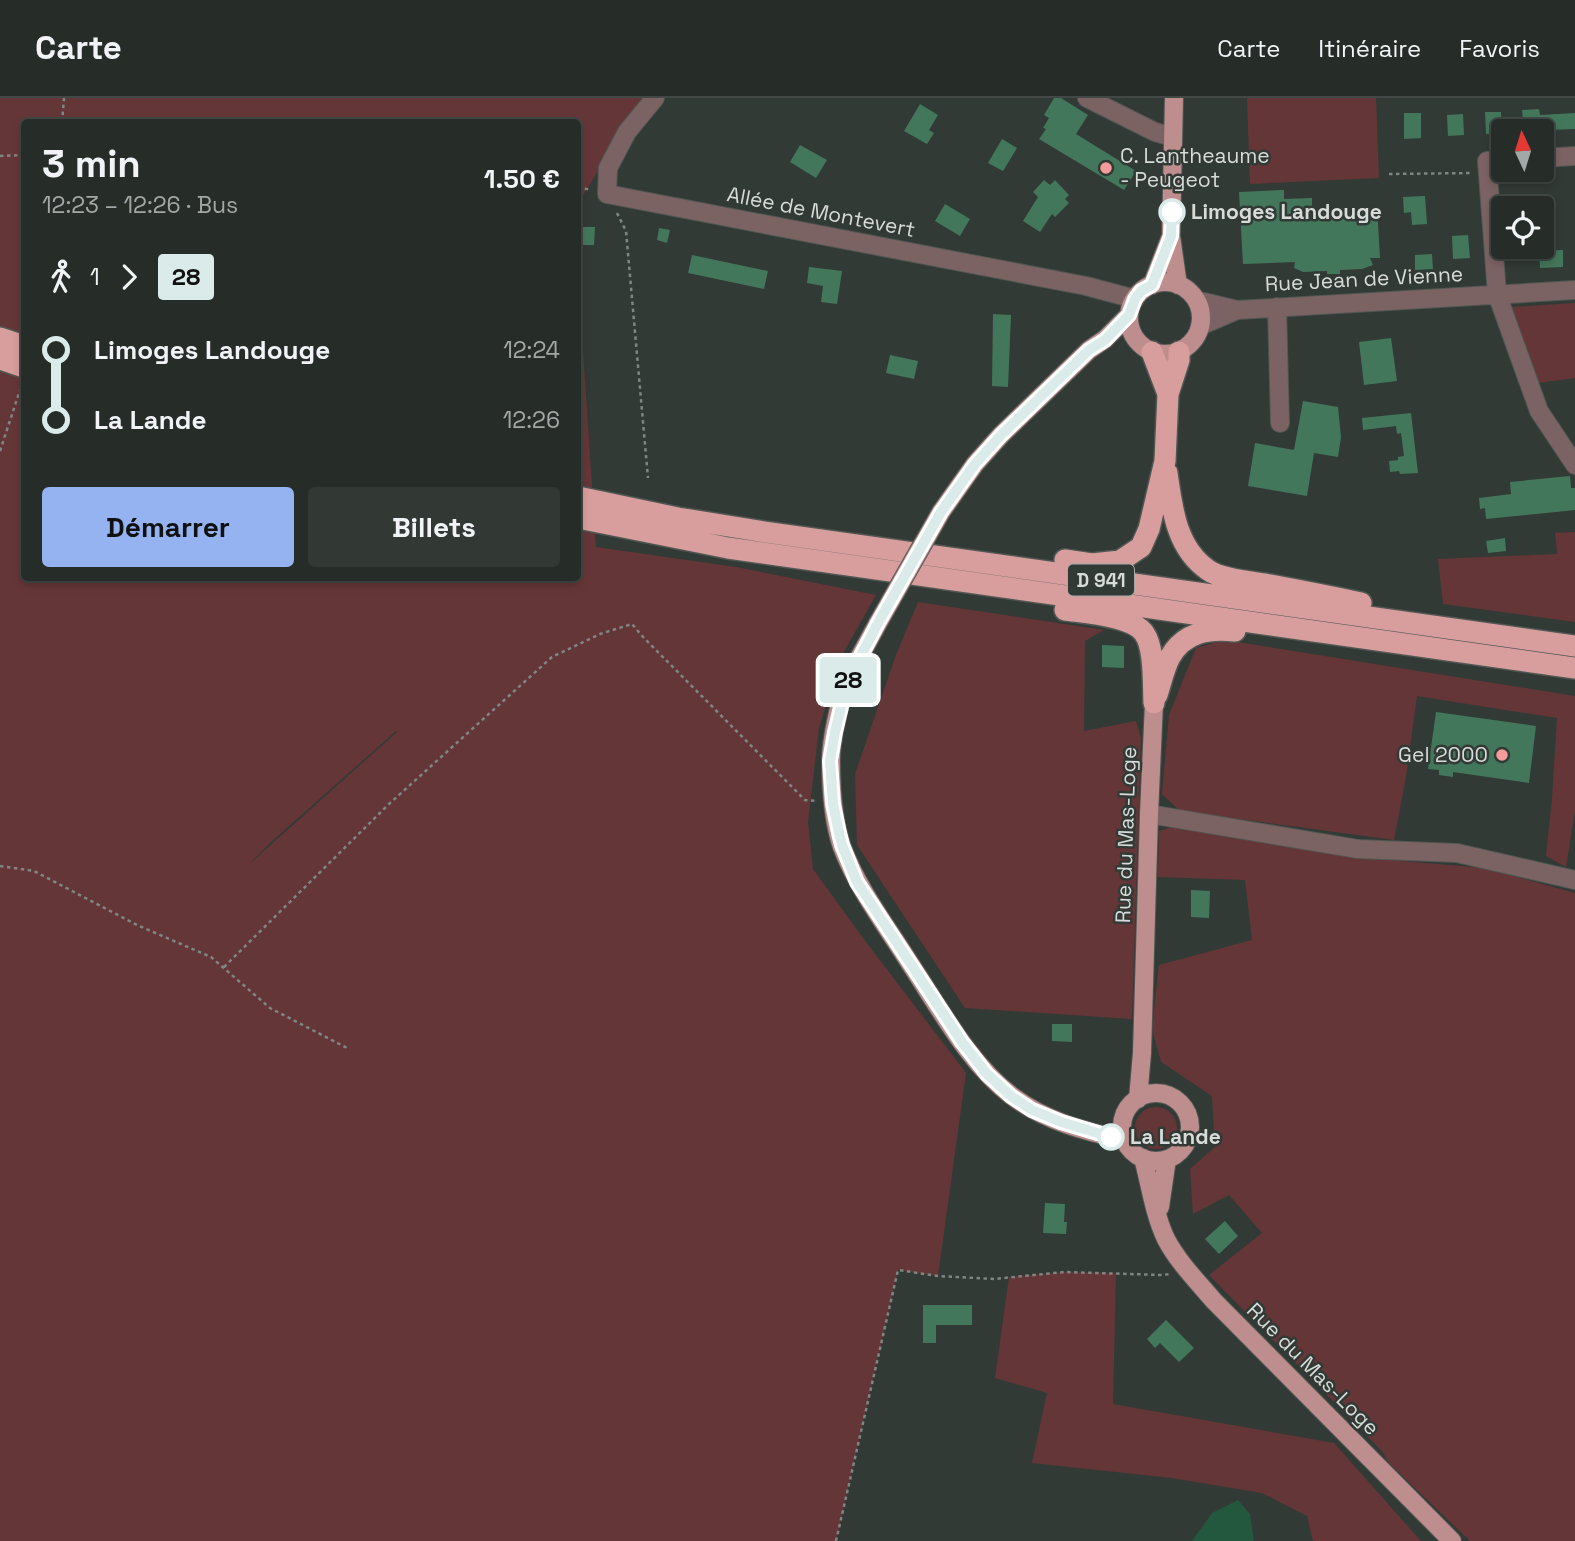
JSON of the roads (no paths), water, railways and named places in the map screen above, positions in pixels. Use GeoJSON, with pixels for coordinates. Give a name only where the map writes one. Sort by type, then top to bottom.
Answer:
{"type":"FeatureCollection","features":[{"type":"Feature","properties":{"kind":"highway"},"geometry":{"type":"LineString","coordinates":[[0,338],[21,345]]}},
{"type":"Feature","properties":{"kind":"highway"},"geometry":{"type":"LineString","coordinates":[[1147,349],[1168,394]]}},
{"type":"Feature","properties":{"kind":"highway"},"geometry":{"type":"LineString","coordinates":[[765,532],[853,533],[1092,564],[1119,561],[1141,547],[1149,529],[1165,461],[1168,394],[1179,352]]}},
{"type":"Feature","properties":{"kind":"highway"},"geometry":{"type":"LineString","coordinates":[[0,359],[21,375]]}},
{"type":"Feature","properties":{"kind":"highway"},"geometry":{"type":"LineString","coordinates":[[1165,461],[1172,510],[1180,537],[1195,558],[1209,571],[1234,579],[1409,612],[1437,626]]}},
{"type":"Feature","properties":{"kind":"highway","name":"D 941"},"geometry":{"type":"LineString","coordinates":[[581,498],[678,518],[765,532],[1575,646]]}},
{"type":"Feature","properties":{"kind":"highway","name":"D 941"},"geometry":{"type":"LineString","coordinates":[[581,519],[728,548],[1575,668]]}},
{"type":"Feature","properties":{"kind":"highway"},"geometry":{"type":"LineString","coordinates":[[968,582],[1018,602],[1132,623],[1144,632],[1150,648],[1154,704]]}},
{"type":"Feature","properties":{"kind":"highway"},"geometry":{"type":"LineString","coordinates":[[1154,704],[1170,657],[1183,641],[1200,632],[1224,630],[1284,639],[1336,635]]}},
{"type":"Feature","properties":{"kind":"main road"},"geometry":{"type":"LineString","coordinates":[[1174,98],[1171,236],[1178,285]]}},
{"type":"Feature","properties":{"kind":"main road"},"geometry":{"type":"LineString","coordinates":[[1152,285],[1171,236]]}},
{"type":"Feature","properties":{"kind":"main road"},"geometry":{"type":"LineString","coordinates":[[1105,340],[1164,355],[1179,352],[1191,344],[1198,333],[1201,314],[1198,303],[1190,292],[1166,282],[1141,291],[1132,307],[1105,340],[1089,350],[1001,435],[975,464],[941,512],[847,682],[830,761],[833,804],[842,845],[857,882],[962,1042],[987,1074],[1011,1096],[1032,1110],[1095,1133],[1125,1140]]}},
{"type":"Feature","properties":{"kind":"main road"},"geometry":{"type":"LineString","coordinates":[[1132,307],[1132,333],[1147,349]]}},
{"type":"Feature","properties":{"kind":"main road","name":"Rue du Mas-Loge"},"geometry":{"type":"LineString","coordinates":[[1138,1099],[1154,704]]}},
{"type":"Feature","properties":{"kind":"main road","name":"Rue du Mas-Loge"},"geometry":{"type":"LineString","coordinates":[[1142,1052],[1163,1094]]}},
{"type":"Feature","properties":{"kind":"main road"},"geometry":{"type":"LineString","coordinates":[[1148,1094],[1163,1094],[1174,1098],[1184,1107],[1189,1118],[1189,1137],[1178,1153],[1167,1159],[1154,1161],[1133,1152],[1125,1140],[1124,1116],[1138,1099],[1148,1094]]}},
{"type":"Feature","properties":{"kind":"main road"},"geometry":{"type":"LineString","coordinates":[[1095,1133],[1124,1116]]}},
{"type":"Feature","properties":{"kind":"main road","name":"Rue du Mas-Loge"},"geometry":{"type":"LineString","coordinates":[[1143,1158],[1166,1238],[1187,1271],[1452,1541]]}},
{"type":"Feature","properties":{"kind":"main road"},"geometry":{"type":"LineString","coordinates":[[1158,1217],[1167,1159]]}},
{"type":"Feature","properties":{"kind":"street","name":"Allée de Montevert"},"geometry":{"type":"LineString","coordinates":[[655,98],[627,132],[608,168],[607,194],[1086,286],[1132,307]]}},
{"type":"Feature","properties":{"kind":"street"},"geometry":{"type":"LineString","coordinates":[[1087,98],[1155,132],[1173,137]]}},
{"type":"Feature","properties":{"kind":"street"},"geometry":{"type":"LineString","coordinates":[[1554,157],[1575,156]]}},
{"type":"Feature","properties":{"kind":"street"},"geometry":{"type":"LineString","coordinates":[[1491,161],[1487,161],[1497,294],[1539,411],[1575,464]]}},
{"type":"Feature","properties":{"kind":"street","name":"Rue Jean de Vienne"},"geometry":{"type":"LineString","coordinates":[[1198,303],[1237,310],[1575,290]]}},
{"type":"Feature","properties":{"kind":"street"},"geometry":{"type":"LineString","coordinates":[[1277,307],[1280,423]]}},
{"type":"Feature","properties":{"kind":"street"},"geometry":{"type":"LineString","coordinates":[[1200,326],[1237,310]]}},
{"type":"Feature","properties":{"kind":"street"},"geometry":{"type":"LineString","coordinates":[[1149,814],[1358,849],[1457,853],[1575,880]]}},
{"type":"Feature","properties":{"kind":"place","name":"C. Lantheaume - Peugeot"},"geometry":{"type":"Point","coordinates":[1106,168]}},
{"type":"Feature","properties":{"kind":"place","name":"Limoges Landouge"},"geometry":{"type":"Point","coordinates":[1172,212]}},
{"type":"Feature","properties":{"kind":"place","name":"Gel 2000"},"geometry":{"type":"Point","coordinates":[1502,755]}},
{"type":"Feature","properties":{"kind":"place","name":"La Lande"},"geometry":{"type":"Point","coordinates":[1111,1137]}}]}
